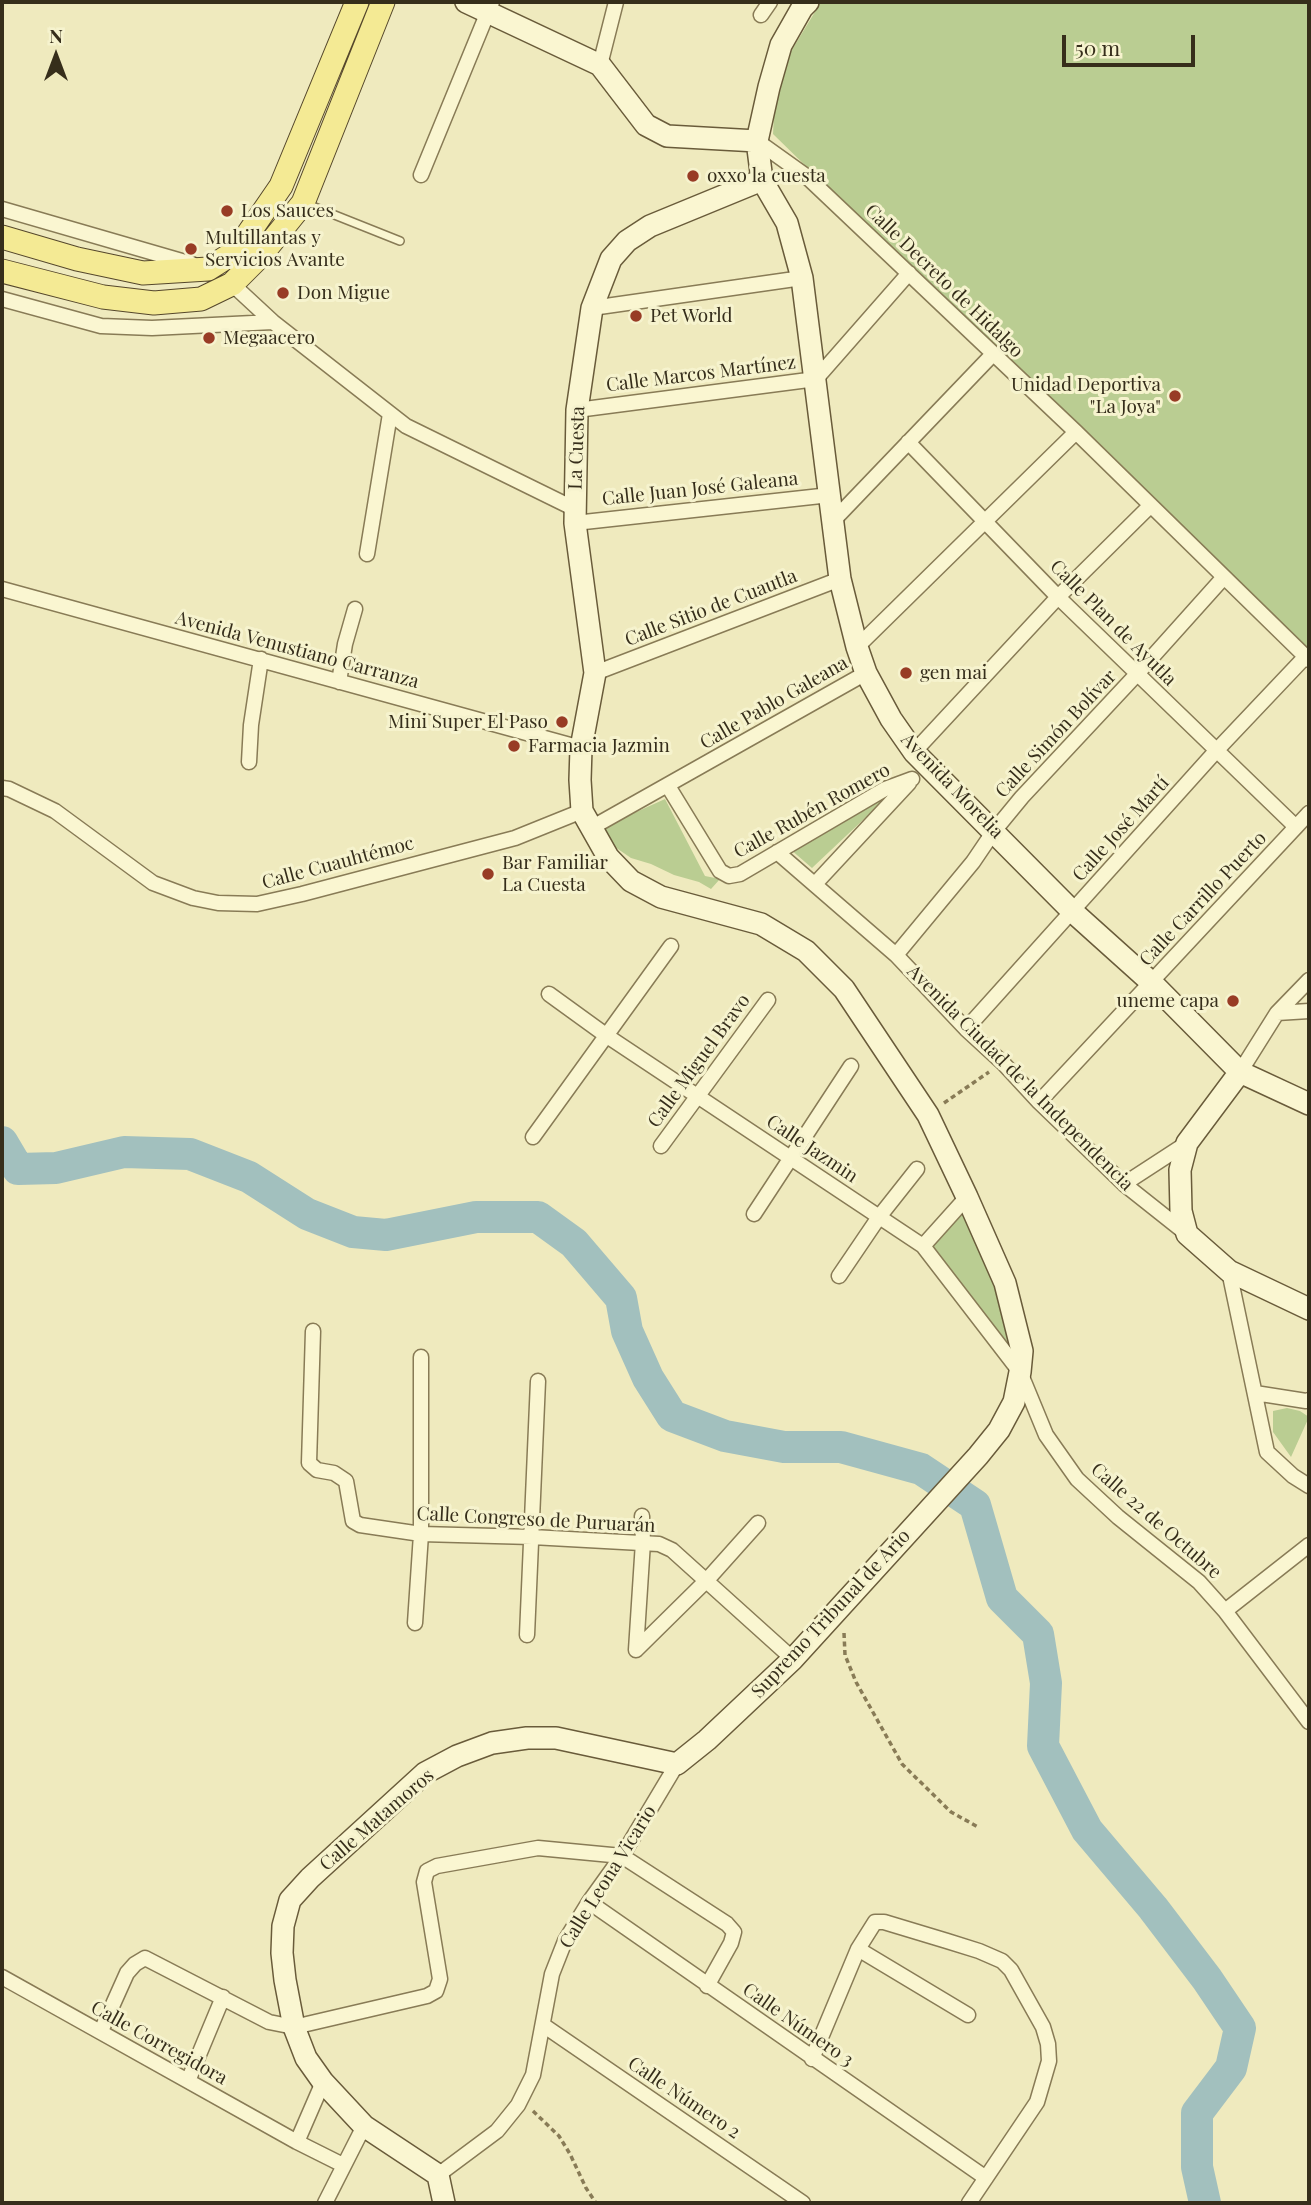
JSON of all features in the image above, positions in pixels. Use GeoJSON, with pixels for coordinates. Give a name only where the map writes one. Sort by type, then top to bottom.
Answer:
{"type":"FeatureCollection","features":[{"type":"Feature","properties":{"kind":"main road"},"geometry":{"type":"LineString","coordinates":[[2,237],[77,259],[144,273],[208,269],[230,255],[246,237],[281,186],[356,2]]}},
{"type":"Feature","properties":{"kind":"main road"},"geometry":{"type":"LineString","coordinates":[[2,271],[103,297],[154,303],[201,299],[232,284],[261,255],[303,203],[383,2]]}},
{"type":"Feature","properties":{"kind":"street"},"geometry":{"type":"LineString","coordinates":[[466,2],[490,6],[600,65],[646,125],[667,136],[757,141]]}},
{"type":"Feature","properties":{"kind":"street"},"geometry":{"type":"LineString","coordinates":[[600,65],[615,2]]}},
{"type":"Feature","properties":{"kind":"street"},"geometry":{"type":"LineString","coordinates":[[761,15],[770,2]]}},
{"type":"Feature","properties":{"kind":"street"},"geometry":{"type":"LineString","coordinates":[[762,180],[757,141],[769,86],[781,45],[803,4]]}},
{"type":"Feature","properties":{"kind":"street"},"geometry":{"type":"LineString","coordinates":[[421,175],[490,6]]}},
{"type":"Feature","properties":{"kind":"street","name":"Calle Decreto de Hidalgo"},"geometry":{"type":"LineString","coordinates":[[757,141],[806,176],[1076,432],[1307,658]]}},
{"type":"Feature","properties":{"kind":"street","name":"Avenida Morelia"},"geometry":{"type":"LineString","coordinates":[[762,180],[787,223],[802,278],[840,579],[866,673],[891,719],[922,759],[1073,912],[1152,983],[1240,1072],[1309,1104]]}},
{"type":"Feature","properties":{"kind":"street","name":"La Cuesta"},"geometry":{"type":"LineString","coordinates":[[587,820],[580,780],[581,748],[595,673],[575,516],[577,410],[592,308],[611,259],[627,242],[650,226],[762,180]]}},
{"type":"Feature","properties":{"kind":"street"},"geometry":{"type":"LineString","coordinates":[[2,209],[208,269]]}},
{"type":"Feature","properties":{"kind":"street","name":"Calle Marcos Martínez"},"geometry":{"type":"LineString","coordinates":[[577,410],[816,379],[909,273]]}},
{"type":"Feature","properties":{"kind":"street"},"geometry":{"type":"LineString","coordinates":[[592,308],[802,278]]}},
{"type":"Feature","properties":{"kind":"street","name":"Calle Juan José Galeana"},"geometry":{"type":"LineString","coordinates":[[232,284],[273,322],[406,426],[575,516],[830,495]]}},
{"type":"Feature","properties":{"kind":"street"},"geometry":{"type":"LineString","coordinates":[[2,299],[101,326],[152,328],[273,322]]}},
{"type":"Feature","properties":{"kind":"street"},"geometry":{"type":"LineString","coordinates":[[832,522],[993,354]]}},
{"type":"Feature","properties":{"kind":"street"},"geometry":{"type":"LineString","coordinates":[[367,554],[390,414]]}},
{"type":"Feature","properties":{"kind":"street","name":"Calle Pablo Galeana"},"geometry":{"type":"LineString","coordinates":[[857,647],[1076,432]]}},
{"type":"Feature","properties":{"kind":"street","name":"Calle Plan de Ayutla"},"geometry":{"type":"LineString","coordinates":[[908,442],[1058,597],[1296,827]]}},
{"type":"Feature","properties":{"kind":"street"},"geometry":{"type":"LineString","coordinates":[[814,884],[912,779],[922,759],[1058,597],[1150,506]]}},
{"type":"Feature","properties":{"kind":"street","name":"Calle Simón Bolívar"},"geometry":{"type":"LineString","coordinates":[[896,955],[973,862],[1022,797],[1224,577]]}},
{"type":"Feature","properties":{"kind":"street","name":"Calle Sitio de Cuautla"},"geometry":{"type":"LineString","coordinates":[[595,673],[840,579]]}},
{"type":"Feature","properties":{"kind":"street","name":"Avenida Venustiano Carranza"},"geometry":{"type":"LineString","coordinates":[[2,589],[581,748]]}},
{"type":"Feature","properties":{"kind":"street"},"geometry":{"type":"LineString","coordinates":[[339,682],[345,644],[355,609]]}},
{"type":"Feature","properties":{"kind":"street","name":"Calle José Martí"},"geometry":{"type":"LineString","coordinates":[[966,1029],[1216,751],[1307,658]]}},
{"type":"Feature","properties":{"kind":"street"},"geometry":{"type":"LineString","coordinates":[[249,762],[251,724],[261,659]]}},
{"type":"Feature","properties":{"kind":"street","name":"Calle Pablo Galeana"},"geometry":{"type":"LineString","coordinates":[[587,820],[668,786],[866,673]]}},
{"type":"Feature","properties":{"kind":"street","name":"Calle Rubén Romero"},"geometry":{"type":"LineString","coordinates":[[668,786],[720,871],[729,876],[740,874],[885,789],[912,779]]}},
{"type":"Feature","properties":{"kind":"street","name":"Calle Cuauhtémoc"},"geometry":{"type":"LineString","coordinates":[[2,788],[55,811],[153,883],[193,898],[219,903],[257,904],[302,894],[587,820]]}},
{"type":"Feature","properties":{"kind":"street","name":"Calle Carrillo Puerto"},"geometry":{"type":"LineString","coordinates":[[1039,1102],[1309,813]]}},
{"type":"Feature","properties":{"kind":"street","name":"Supremo Tribunal de Ario"},"geometry":{"type":"LineString","coordinates":[[587,820],[608,857],[631,881],[660,897],[761,924],[806,951],[844,989],[928,1115],[1005,1283],[1022,1351],[1014,1402],[999,1430],[978,1456],[793,1659],[708,1740],[677,1764]]}},
{"type":"Feature","properties":{"kind":"street","name":"Avenida Ciudad de la Independencia"},"geometry":{"type":"LineString","coordinates":[[777,852],[896,955],[966,1029],[1124,1184],[1229,1271],[1309,1310]]}},
{"type":"Feature","properties":{"kind":"street"},"geometry":{"type":"LineString","coordinates":[[533,1138],[671,946]]}},
{"type":"Feature","properties":{"kind":"street"},"geometry":{"type":"LineString","coordinates":[[1124,1184],[1186,1143],[1240,1072],[1277,1013],[1309,980]]}},
{"type":"Feature","properties":{"kind":"street","name":"Calle Jazmin"},"geometry":{"type":"LineString","coordinates":[[549,994],[607,1036],[923,1246],[1020,1372]]}},
{"type":"Feature","properties":{"kind":"street","name":"Calle Miguel Bravo"},"geometry":{"type":"LineString","coordinates":[[660,1146],[768,1000]]}},
{"type":"Feature","properties":{"kind":"street"},"geometry":{"type":"LineString","coordinates":[[1277,1013],[1309,1011]]}},
{"type":"Feature","properties":{"kind":"street"},"geometry":{"type":"LineString","coordinates":[[754,1214],[851,1066]]}},
{"type":"Feature","properties":{"kind":"street"},"geometry":{"type":"LineString","coordinates":[[1186,1143],[1180,1170],[1181,1211],[1187,1234]]}},
{"type":"Feature","properties":{"kind":"street"},"geometry":{"type":"LineString","coordinates":[[839,1276],[879,1217],[917,1168]]}},
{"type":"Feature","properties":{"kind":"street"},"geometry":{"type":"LineString","coordinates":[[923,1246],[967,1197]]}},
{"type":"Feature","properties":{"kind":"street"},"geometry":{"type":"LineString","coordinates":[[1229,1271],[1267,1452],[1293,1476],[1309,1486]]}},
{"type":"Feature","properties":{"kind":"street","name":"Calle Congreso de Puruarán"},"geometry":{"type":"LineString","coordinates":[[313,1331],[309,1463],[317,1470],[334,1473],[346,1481],[353,1521],[360,1525],[421,1534],[659,1544],[672,1550],[707,1580],[793,1659]]}},
{"type":"Feature","properties":{"kind":"street"},"geometry":{"type":"LineString","coordinates":[[415,1623],[421,1534],[421,1357]]}},
{"type":"Feature","properties":{"kind":"street","name":"Calle 22 de Octubre"},"geometry":{"type":"LineString","coordinates":[[1020,1372],[1046,1435],[1077,1479],[1118,1517],[1199,1582],[1225,1611],[1309,1722]]}},
{"type":"Feature","properties":{"kind":"street"},"geometry":{"type":"LineString","coordinates":[[527,1635],[538,1381]]}},
{"type":"Feature","properties":{"kind":"street"},"geometry":{"type":"LineString","coordinates":[[1255,1393],[1309,1400]]}},
{"type":"Feature","properties":{"kind":"street"},"geometry":{"type":"LineString","coordinates":[[642,1516],[643,1542],[636,1650],[707,1580],[758,1523]]}},
{"type":"Feature","properties":{"kind":"street"},"geometry":{"type":"LineString","coordinates":[[1225,1611],[1309,1545]]}},
{"type":"Feature","properties":{"kind":"street","name":"Calle Matamoros"},"geometry":{"type":"LineString","coordinates":[[294,2027],[282,1952],[283,1926],[290,1899],[425,1773],[457,1756],[492,1743],[527,1738],[556,1738],[677,1764]]}},
{"type":"Feature","properties":{"kind":"street","name":"Calle Leona Vicario"},"geometry":{"type":"LineString","coordinates":[[438,2175],[497,2131],[520,2101],[533,2075],[552,1974],[565,1941],[622,1856],[677,1764]]}},
{"type":"Feature","properties":{"kind":"street"},"geometry":{"type":"LineString","coordinates":[[101,2031],[127,1973],[145,1958],[269,2022],[294,2027],[427,1996],[436,1991],[440,1979],[424,1882],[427,1871],[437,1866],[538,1848],[622,1856],[727,1924],[734,1932],[731,1943],[708,1986]]}},
{"type":"Feature","properties":{"kind":"street","name":"Calle Número 3"},"geometry":{"type":"LineString","coordinates":[[589,1902],[986,2178]]}},
{"type":"Feature","properties":{"kind":"street"},"geometry":{"type":"LineString","coordinates":[[812,2059],[858,1949],[875,1922],[884,1922],[958,1944],[1002,1961],[1012,1970],[1043,2027],[1049,2061],[1037,2102],[969,2203]]}},
{"type":"Feature","properties":{"kind":"street"},"geometry":{"type":"LineString","coordinates":[[858,1949],[968,2015]]}},
{"type":"Feature","properties":{"kind":"street","name":"Calle Corregidora"},"geometry":{"type":"LineString","coordinates":[[2,1978],[343,2165]]}},
{"type":"Feature","properties":{"kind":"street"},"geometry":{"type":"LineString","coordinates":[[188,2081],[223,1997]]}},
{"type":"Feature","properties":{"kind":"street","name":"Calle Número 2"},"geometry":{"type":"LineString","coordinates":[[543,2025],[803,2203]]}},
{"type":"Feature","properties":{"kind":"street"},"geometry":{"type":"LineString","coordinates":[[294,2027],[306,2058],[323,2082],[364,2126],[438,2175],[444,2203]]}},
{"type":"Feature","properties":{"kind":"street"},"geometry":{"type":"LineString","coordinates":[[297,2142],[323,2082]]}},
{"type":"Feature","properties":{"kind":"street"},"geometry":{"type":"LineString","coordinates":[[325,2203],[364,2126]]}},
{"type":"Feature","properties":{"kind":"lane"},"geometry":{"type":"LineString","coordinates":[[303,203],[400,241]]}},
{"type":"Feature","properties":{"kind":"path"},"geometry":{"type":"LineString","coordinates":[[928,1115],[1003,1063]]}},
{"type":"Feature","properties":{"kind":"path"},"geometry":{"type":"LineString","coordinates":[[846,1601],[850,1615],[844,1630],[845,1656],[856,1682],[902,1765],[951,1812],[978,1827]]}},
{"type":"Feature","properties":{"kind":"path"},"geometry":{"type":"LineString","coordinates":[[520,2101],[559,2136],[596,2203]]}},
{"type":"Feature","properties":{"kind":"green space","name":"Unidad Deportiva \"La Joya\""},"geometry":{"type":"Polygon","coordinates":[[[821,2],[1309,2],[1309,658],[773,134],[776,76],[821,2]]]}},
{"type":"Feature","properties":{"kind":"green space"},"geometry":{"type":"Polygon","coordinates":[[[899,786],[812,868],[790,849],[899,786]]]}},
{"type":"Feature","properties":{"kind":"green space"},"geometry":{"type":"Polygon","coordinates":[[[665,799],[705,876],[720,879],[711,889],[699,882],[631,858],[612,845],[601,828],[665,799]]]}},
{"type":"Feature","properties":{"kind":"green space"},"geometry":{"type":"Polygon","coordinates":[[[963,1210],[995,1286],[1011,1351],[930,1243],[963,1210]]]}},
{"type":"Feature","properties":{"kind":"green space"},"geometry":{"type":"Polygon","coordinates":[[[1287,1408],[1300,1411],[1309,1417],[1291,1457],[1273,1432],[1273,1411],[1287,1408]]]}},
{"type":"Feature","properties":{"kind":"waterway"},"geometry":{"type":"LineString","coordinates":[[2,1142],[18,1169],[56,1168],[124,1152],[190,1154],[249,1177],[307,1214],[353,1232],[386,1235],[476,1217],[538,1217],[574,1243],[621,1298],[627,1331],[648,1378],[672,1416],[725,1436],[784,1447],[841,1447],[921,1469],[975,1505],[1002,1598],[1038,1634],[1046,1683],[1043,1746],[1087,1830],[1153,1908],[1240,2028],[1231,2068],[1197,2113],[1197,2167],[1205,2203]]}},
{"type":"Feature","properties":{"kind":"place","name":"oxxo la cuesta"},"geometry":{"type":"Point","coordinates":[693,176]}},
{"type":"Feature","properties":{"kind":"place","name":"Los Sauces"},"geometry":{"type":"Point","coordinates":[227,211]}},
{"type":"Feature","properties":{"kind":"place","name":"Multillantas y Servicios Avante"},"geometry":{"type":"Point","coordinates":[191,249]}},
{"type":"Feature","properties":{"kind":"place","name":"Don Migue"},"geometry":{"type":"Point","coordinates":[283,293]}},
{"type":"Feature","properties":{"kind":"place","name":"Pet World"},"geometry":{"type":"Point","coordinates":[636,316]}},
{"type":"Feature","properties":{"kind":"place","name":"Megaacero"},"geometry":{"type":"Point","coordinates":[209,338]}},
{"type":"Feature","properties":{"kind":"place","name":"Unidad Deportiva \"La Joya\""},"geometry":{"type":"Point","coordinates":[1175,396]}},
{"type":"Feature","properties":{"kind":"place","name":"gen mai"},"geometry":{"type":"Point","coordinates":[906,673]}},
{"type":"Feature","properties":{"kind":"place","name":"Mini Super El Paso"},"geometry":{"type":"Point","coordinates":[562,722]}},
{"type":"Feature","properties":{"kind":"place","name":"Farmacia Jazmin"},"geometry":{"type":"Point","coordinates":[514,746]}},
{"type":"Feature","properties":{"kind":"place","name":"Bar Familiar La Cuesta"},"geometry":{"type":"Point","coordinates":[488,874]}},
{"type":"Feature","properties":{"kind":"place","name":"uneme capa"},"geometry":{"type":"Point","coordinates":[1233,1001]}}]}
